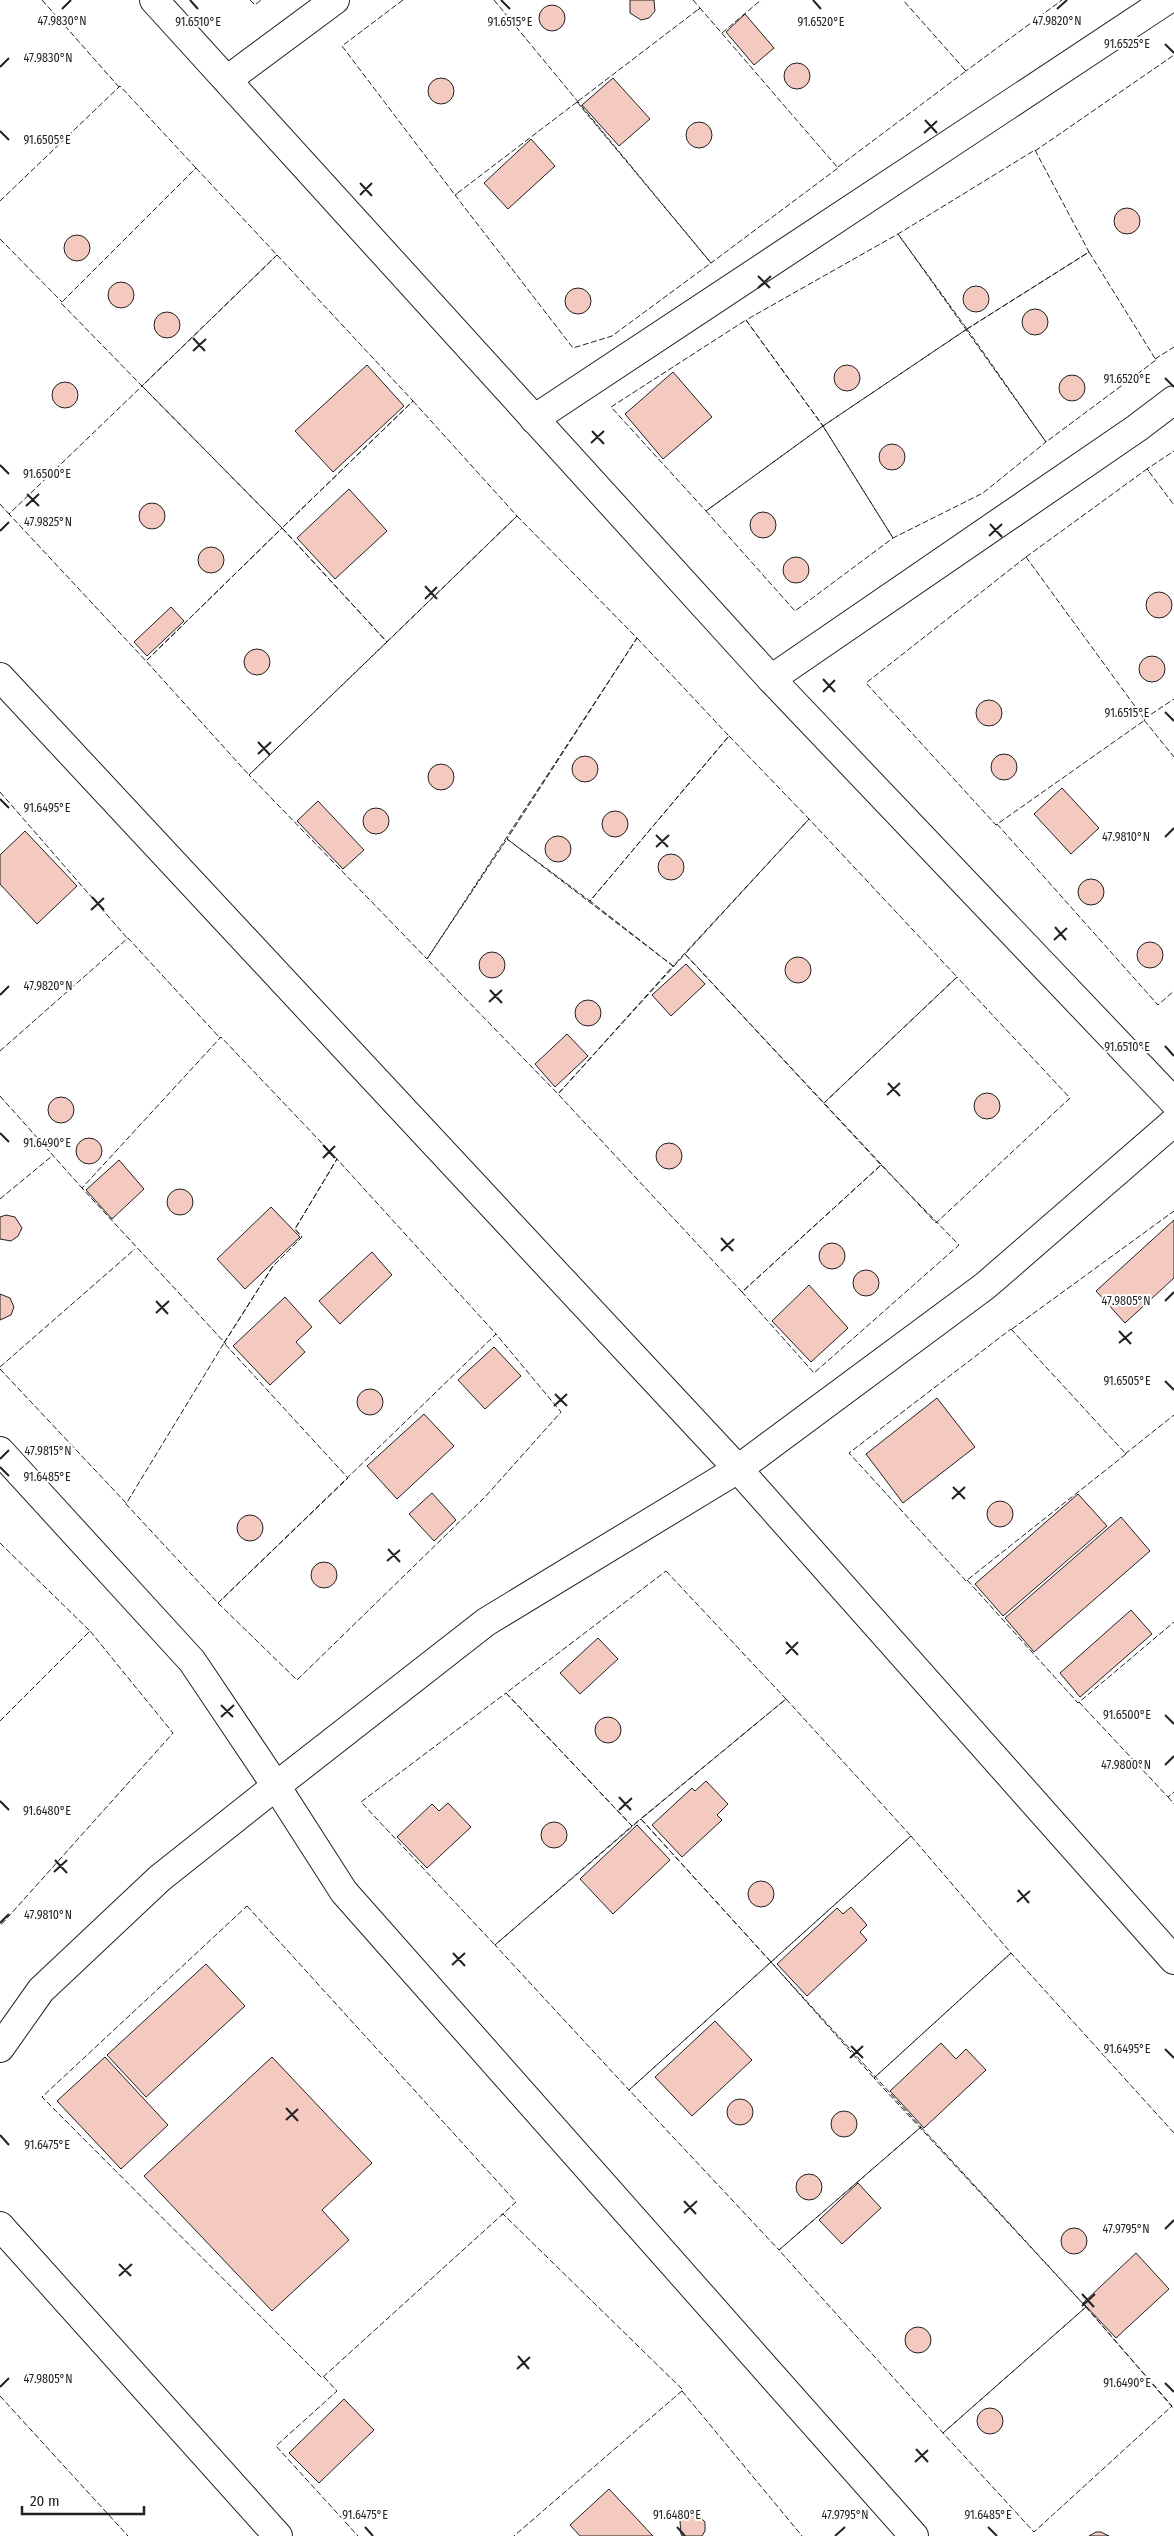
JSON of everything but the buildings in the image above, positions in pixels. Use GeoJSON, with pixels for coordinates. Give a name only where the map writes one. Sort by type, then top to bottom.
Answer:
{"type":"FeatureCollection","features":[{"type":"Feature","properties":{"kind":"street"},"geometry":{"type":"LineString","coordinates":[[154,0],[771,680],[1174,1102]]}},
{"type":"Feature","properties":{"kind":"street"},"geometry":{"type":"LineString","coordinates":[[227,80],[335,0]]}},
{"type":"Feature","properties":{"kind":"street"},"geometry":{"type":"LineString","coordinates":[[534,419],[1167,0]]}},
{"type":"Feature","properties":{"kind":"street"},"geometry":{"type":"LineString","coordinates":[[771,680],[1138,428],[1174,400]]}},
{"type":"Feature","properties":{"kind":"street"},"geometry":{"type":"LineString","coordinates":[[0,677],[738,1469],[1174,1960]]}},
{"type":"Feature","properties":{"kind":"street"},"geometry":{"type":"LineString","coordinates":[[0,2048],[41,1990],[160,1878],[276,1786],[486,1622],[738,1469],[985,1286],[1174,1122]]}},
{"type":"Feature","properties":{"kind":"street"},"geometry":{"type":"LineString","coordinates":[[0,1451],[192,1661],[344,1892],[914,2536]]}},
{"type":"Feature","properties":{"kind":"street"},"geometry":{"type":"LineString","coordinates":[[0,2226],[278,2536]]}},
{"type":"Feature","properties":{"kind":"fence"},"geometry":{"type":"LineString","coordinates":[[42,0],[119,87]]}},
{"type":"Feature","properties":{"kind":"fence"},"geometry":{"type":"LineString","coordinates":[[250,0],[255,5],[261,0]]}},
{"type":"Feature","properties":{"kind":"fence"},"geometry":{"type":"LineString","coordinates":[[403,0],[342,46],[455,195],[457,194]]}},
{"type":"Feature","properties":{"kind":"fence"},"geometry":{"type":"LineString","coordinates":[[494,0],[711,263],[838,168],[700,8],[577,102]]}},
{"type":"Feature","properties":{"kind":"fence"},"geometry":{"type":"LineString","coordinates":[[693,0],[700,8],[698,10]]}},
{"type":"Feature","properties":{"kind":"fence"},"geometry":{"type":"LineString","coordinates":[[722,33],[761,0]]}},
{"type":"Feature","properties":{"kind":"fence"},"geometry":{"type":"LineString","coordinates":[[838,167],[966,71],[903,0]]}},
{"type":"Feature","properties":{"kind":"fence"},"geometry":{"type":"LineString","coordinates":[[964,69],[966,71],[1062,0]]}},
{"type":"Feature","properties":{"kind":"fence"},"geometry":{"type":"LineString","coordinates":[[1035,151],[1174,55]]}},
{"type":"Feature","properties":{"kind":"fence"},"geometry":{"type":"LineString","coordinates":[[0,201],[120,86],[196,168],[194,169]]}},
{"type":"Feature","properties":{"kind":"fence"},"geometry":{"type":"LineString","coordinates":[[577,102],[711,263],[612,336],[573,348],[455,195],[577,102]]}},
{"type":"Feature","properties":{"kind":"fence"},"geometry":{"type":"LineString","coordinates":[[967,329],[1089,252],[1035,150],[898,234],[1046,442],[1156,360],[1089,252],[967,329]]}},
{"type":"Feature","properties":{"kind":"fence"},"geometry":{"type":"LineString","coordinates":[[196,168],[277,255],[142,386],[61,303],[196,168]]}},
{"type":"Feature","properties":{"kind":"fence"},"geometry":{"type":"LineString","coordinates":[[898,234],[967,329],[823,426],[746,320],[898,234]]}},
{"type":"Feature","properties":{"kind":"fence"},"geometry":{"type":"LineString","coordinates":[[0,239],[62,302]]}},
{"type":"Feature","properties":{"kind":"fence"},"geometry":{"type":"LineString","coordinates":[[277,255],[413,401],[282,528],[142,386],[277,255]]}},
{"type":"Feature","properties":{"kind":"fence"},"geometry":{"type":"LineString","coordinates":[[746,320],[823,426],[706,511],[611,407],[746,320]]}},
{"type":"Feature","properties":{"kind":"fence"},"geometry":{"type":"LineString","coordinates":[[967,329],[1046,442],[983,493],[893,538],[823,426],[967,329]]}},
{"type":"Feature","properties":{"kind":"fence"},"geometry":{"type":"LineString","coordinates":[[1155,359],[1174,347]]}},
{"type":"Feature","properties":{"kind":"fence"},"geometry":{"type":"LineString","coordinates":[[142,386],[282,528],[146,661],[9,514],[142,386]]}},
{"type":"Feature","properties":{"kind":"fence"},"geometry":{"type":"LineString","coordinates":[[413,401],[517,516],[387,642],[282,528],[413,401]]}},
{"type":"Feature","properties":{"kind":"fence"},"geometry":{"type":"LineString","coordinates":[[823,426],[893,538],[795,611],[706,511],[823,426]]}},
{"type":"Feature","properties":{"kind":"fence"},"geometry":{"type":"LineString","coordinates":[[1149,471],[1147,469],[1174,451]]}},
{"type":"Feature","properties":{"kind":"fence"},"geometry":{"type":"LineString","coordinates":[[1026,557],[1147,469],[1174,505]]}},
{"type":"Feature","properties":{"kind":"fence"},"geometry":{"type":"LineString","coordinates":[[0,504],[10,513]]}},
{"type":"Feature","properties":{"kind":"fence"},"geometry":{"type":"LineString","coordinates":[[517,516],[637,638],[427,959],[249,775],[517,516]]}},
{"type":"Feature","properties":{"kind":"fence"},"geometry":{"type":"LineString","coordinates":[[282,528],[387,642],[249,775],[146,661],[282,528]]}},
{"type":"Feature","properties":{"kind":"fence"},"geometry":{"type":"LineString","coordinates":[[1026,557],[1145,720],[996,825],[866,683],[1026,557]]}},
{"type":"Feature","properties":{"kind":"fence"},"geometry":{"type":"LineString","coordinates":[[637,638],[729,736],[590,901],[507,839],[637,638]]}},
{"type":"Feature","properties":{"kind":"fence"},"geometry":{"type":"LineString","coordinates":[[1144,719],[1174,699]]}},
{"type":"Feature","properties":{"kind":"fence"},"geometry":{"type":"LineString","coordinates":[[1144,720],[1174,757]]}},
{"type":"Feature","properties":{"kind":"fence"},"geometry":{"type":"LineString","coordinates":[[729,736],[809,819],[673,966],[590,901],[729,736]]}},
{"type":"Feature","properties":{"kind":"fence"},"geometry":{"type":"LineString","coordinates":[[0,792],[128,939]]}},
{"type":"Feature","properties":{"kind":"fence"},"geometry":{"type":"LineString","coordinates":[[824,1103],[957,977],[809,819],[685,954],[936,1223],[1070,1098],[957,977],[824,1103]]}},
{"type":"Feature","properties":{"kind":"fence"},"geometry":{"type":"LineString","coordinates":[[997,824],[1158,1005],[1174,991]]}},
{"type":"Feature","properties":{"kind":"fence"},"geometry":{"type":"LineString","coordinates":[[507,839],[673,966],[558,1094],[427,959],[507,839]]}},
{"type":"Feature","properties":{"kind":"fence"},"geometry":{"type":"LineString","coordinates":[[0,1051],[128,938],[220,1038]]}},
{"type":"Feature","properties":{"kind":"fence"},"geometry":{"type":"LineString","coordinates":[[685,954],[881,1165],[742,1292],[558,1094],[685,954]]}},
{"type":"Feature","properties":{"kind":"fence"},"geometry":{"type":"LineString","coordinates":[[224,1343],[273,1266],[302,1237],[295,1229],[337,1159],[221,1037],[82,1188],[226,1344]]}},
{"type":"Feature","properties":{"kind":"fence"},"geometry":{"type":"LineString","coordinates":[[0,1096],[83,1187]]}},
{"type":"Feature","properties":{"kind":"fence"},"geometry":{"type":"LineString","coordinates":[[0,1199],[52,1156]]}},
{"type":"Feature","properties":{"kind":"fence"},"geometry":{"type":"LineString","coordinates":[[224,1343],[273,1266],[302,1237],[295,1229],[337,1159],[496,1334],[494,1336]]}},
{"type":"Feature","properties":{"kind":"fence"},"geometry":{"type":"LineString","coordinates":[[881,1165],[959,1245],[814,1373],[742,1292],[881,1165]]}},
{"type":"Feature","properties":{"kind":"fence"},"geometry":{"type":"LineString","coordinates":[[1012,1329],[1174,1211]]}},
{"type":"Feature","properties":{"kind":"fence"},"geometry":{"type":"LineString","coordinates":[[0,1367],[135,1249]]}},
{"type":"Feature","properties":{"kind":"fence"},"geometry":{"type":"LineString","coordinates":[[1011,1329],[1126,1454],[966,1581],[849,1453],[1011,1329]]}},
{"type":"Feature","properties":{"kind":"fence"},"geometry":{"type":"LineString","coordinates":[[218,1603],[348,1478],[224,1343],[126,1504],[218,1603],[297,1680],[485,1497],[561,1412],[496,1334],[218,1603]]}},
{"type":"Feature","properties":{"kind":"fence"},"geometry":{"type":"LineString","coordinates":[[0,1369],[126,1503]]}},
{"type":"Feature","properties":{"kind":"fence"},"geometry":{"type":"LineString","coordinates":[[1125,1454],[1174,1415]]}},
{"type":"Feature","properties":{"kind":"fence"},"geometry":{"type":"LineString","coordinates":[[0,1543],[90,1631],[88,1633]]}},
{"type":"Feature","properties":{"kind":"fence"},"geometry":{"type":"LineString","coordinates":[[666,1571],[786,1699],[632,1826],[506,1693],[666,1571]]}},
{"type":"Feature","properties":{"kind":"fence"},"geometry":{"type":"LineString","coordinates":[[967,1580],[1078,1703],[1174,1622]]}},
{"type":"Feature","properties":{"kind":"fence"},"geometry":{"type":"LineString","coordinates":[[0,1721],[90,1631],[173,1733],[0,1926]]}},
{"type":"Feature","properties":{"kind":"fence"},"geometry":{"type":"LineString","coordinates":[[506,1693],[632,1826],[495,1945],[361,1802],[506,1693]]}},
{"type":"Feature","properties":{"kind":"fence"},"geometry":{"type":"LineString","coordinates":[[786,1699],[911,1836],[771,1962],[641,1819],[786,1699]]}},
{"type":"Feature","properties":{"kind":"fence"},"geometry":{"type":"LineString","coordinates":[[1079,1702],[1168,1797],[1174,1792]]}},
{"type":"Feature","properties":{"kind":"fence"},"geometry":{"type":"LineString","coordinates":[[1168,1797],[1174,1804]]}},
{"type":"Feature","properties":{"kind":"fence"},"geometry":{"type":"LineString","coordinates":[[641,1819],[771,1962],[629,2090],[495,1945],[641,1819]]}},
{"type":"Feature","properties":{"kind":"fence"},"geometry":{"type":"LineString","coordinates":[[911,1836],[1011,1953],[874,2078],[771,1962],[911,1836]]}},
{"type":"Feature","properties":{"kind":"fence"},"geometry":{"type":"LineString","coordinates":[[247,1906],[516,2202],[322,2378],[42,2097],[247,1906]]}},
{"type":"Feature","properties":{"kind":"fence"},"geometry":{"type":"LineString","coordinates":[[1174,2133],[1011,1953],[874,2078],[1086,2307],[1174,2409]]}},
{"type":"Feature","properties":{"kind":"fence"},"geometry":{"type":"LineString","coordinates":[[771,1962],[921,2127],[779,2250],[629,2090],[771,1962]]}},
{"type":"Feature","properties":{"kind":"fence"},"geometry":{"type":"LineString","coordinates":[[921,2127],[1086,2307],[943,2433],[779,2250],[921,2127]]}},
{"type":"Feature","properties":{"kind":"fence"},"geometry":{"type":"LineString","coordinates":[[501,2215],[503,2214],[683,2390],[514,2536]]}},
{"type":"Feature","properties":{"kind":"fence"},"geometry":{"type":"LineString","coordinates":[[1086,2307],[1172,2406],[1034,2532],[943,2433],[1086,2307]]}},
{"type":"Feature","properties":{"kind":"fence"},"geometry":{"type":"LineString","coordinates":[[324,2377],[337,2391],[276,2446],[358,2536]]}},
{"type":"Feature","properties":{"kind":"fence"},"geometry":{"type":"LineString","coordinates":[[682,2391],[802,2536]]}},
{"type":"Feature","properties":{"kind":"fence"},"geometry":{"type":"LineString","coordinates":[[0,2396],[128,2536]]}}]}
